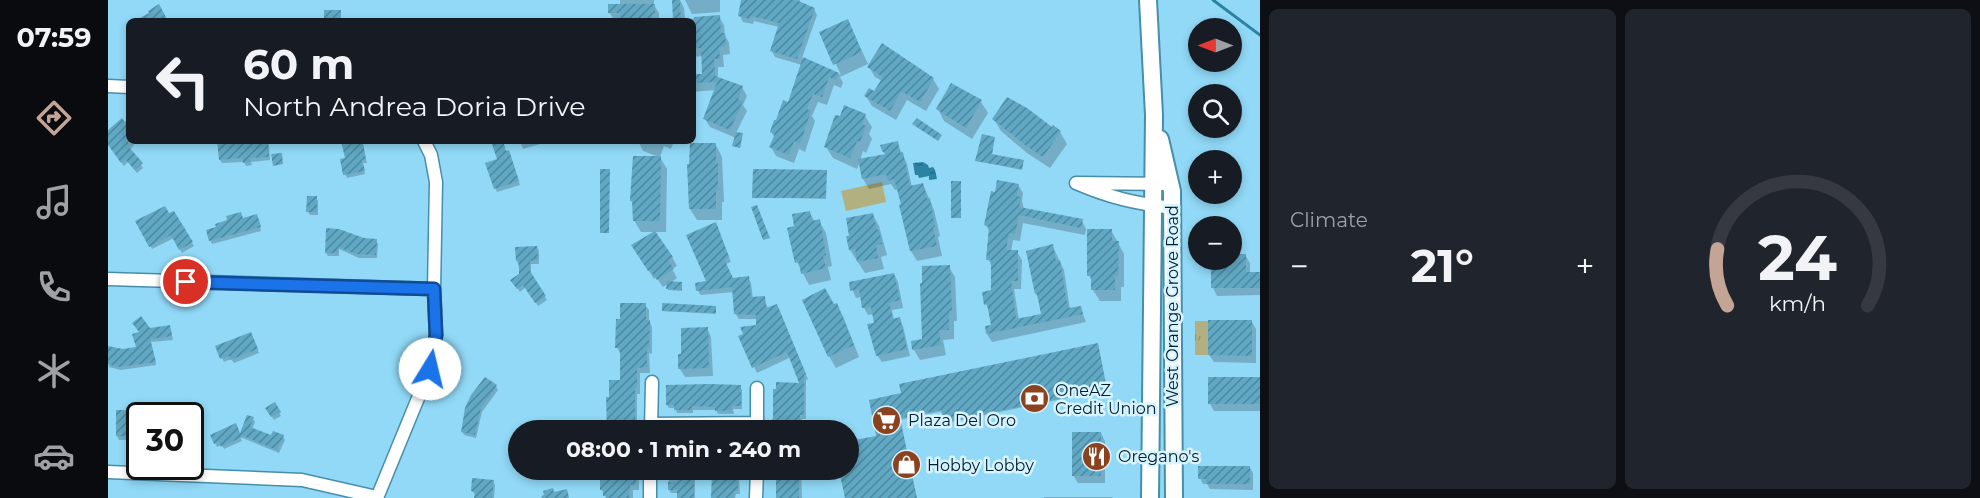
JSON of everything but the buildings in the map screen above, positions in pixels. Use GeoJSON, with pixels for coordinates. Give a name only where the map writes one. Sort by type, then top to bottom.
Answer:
{"type":"FeatureCollection","features":[{"type":"Feature","properties":{"kind":"main road","name":"West Orange Grove Road"},"geometry":{"type":"LineString","coordinates":[[1148,0],[1154,115],[1150,498]]}},
{"type":"Feature","properties":{"kind":"main road","name":"West Orange Grove Road"},"geometry":{"type":"LineString","coordinates":[[1154,115],[1171,184],[1174,498]]}},
{"type":"Feature","properties":{"kind":"street"},"geometry":{"type":"LineString","coordinates":[[108,86],[126,87]]}},
{"type":"Feature","properties":{"kind":"street"},"geometry":{"type":"LineString","coordinates":[[108,472],[302,480],[377,498],[430,369],[436,335],[434,289],[436,182],[431,155],[426,144]]}},
{"type":"Feature","properties":{"kind":"street"},"geometry":{"type":"LineString","coordinates":[[1171,184],[1076,183],[1108,197],[1172,208]]}},
{"type":"Feature","properties":{"kind":"street"},"geometry":{"type":"LineString","coordinates":[[108,279],[434,289]]}},
{"type":"Feature","properties":{"kind":"street"},"geometry":{"type":"LineString","coordinates":[[651,420],[652,382]]}},
{"type":"Feature","properties":{"kind":"street"},"geometry":{"type":"LineString","coordinates":[[757,388],[757,420]]}},
{"type":"Feature","properties":{"kind":"street"},"geometry":{"type":"LineString","coordinates":[[650,480],[650,498]]}},
{"type":"Feature","properties":{"kind":"street"},"geometry":{"type":"LineString","coordinates":[[756,498],[757,480]]}},
{"type":"Feature","properties":{"kind":"green space"},"geometry":{"type":"Polygon","coordinates":[[[882,182],[886,202],[846,211],[841,191],[882,182]]]}},
{"type":"Feature","properties":{"kind":"green space"},"geometry":{"type":"Polygon","coordinates":[[[1195,321],[1208,321],[1208,355],[1195,355],[1195,321]]]}},
{"type":"Feature","properties":{"kind":"water"},"geometry":{"type":"Polygon","coordinates":[[[923,162],[929,168],[933,167],[937,179],[929,180],[929,176],[919,178],[915,175],[913,163],[923,162]]]}},
{"type":"Feature","properties":{"kind":"waterway"},"geometry":{"type":"LineString","coordinates":[[1213,0],[1260,35]]}},
{"type":"Feature","properties":{"kind":"place","name":"OneAZ Credit Union"},"geometry":{"type":"Point","coordinates":[1034,399]}},
{"type":"Feature","properties":{"kind":"place","name":"Plaza Del Oro"},"geometry":{"type":"Point","coordinates":[887,420]}},
{"type":"Feature","properties":{"kind":"place","name":"Oregano's"},"geometry":{"type":"Point","coordinates":[1097,456]}},
{"type":"Feature","properties":{"kind":"place","name":"Hobby Lobby"},"geometry":{"type":"Point","coordinates":[906,465]}},
{"type":"Feature","properties":{"kind":"route"},"geometry":{"type":"LineString","coordinates":[[186,282],[434,289],[436,335],[430,369]]}}]}
